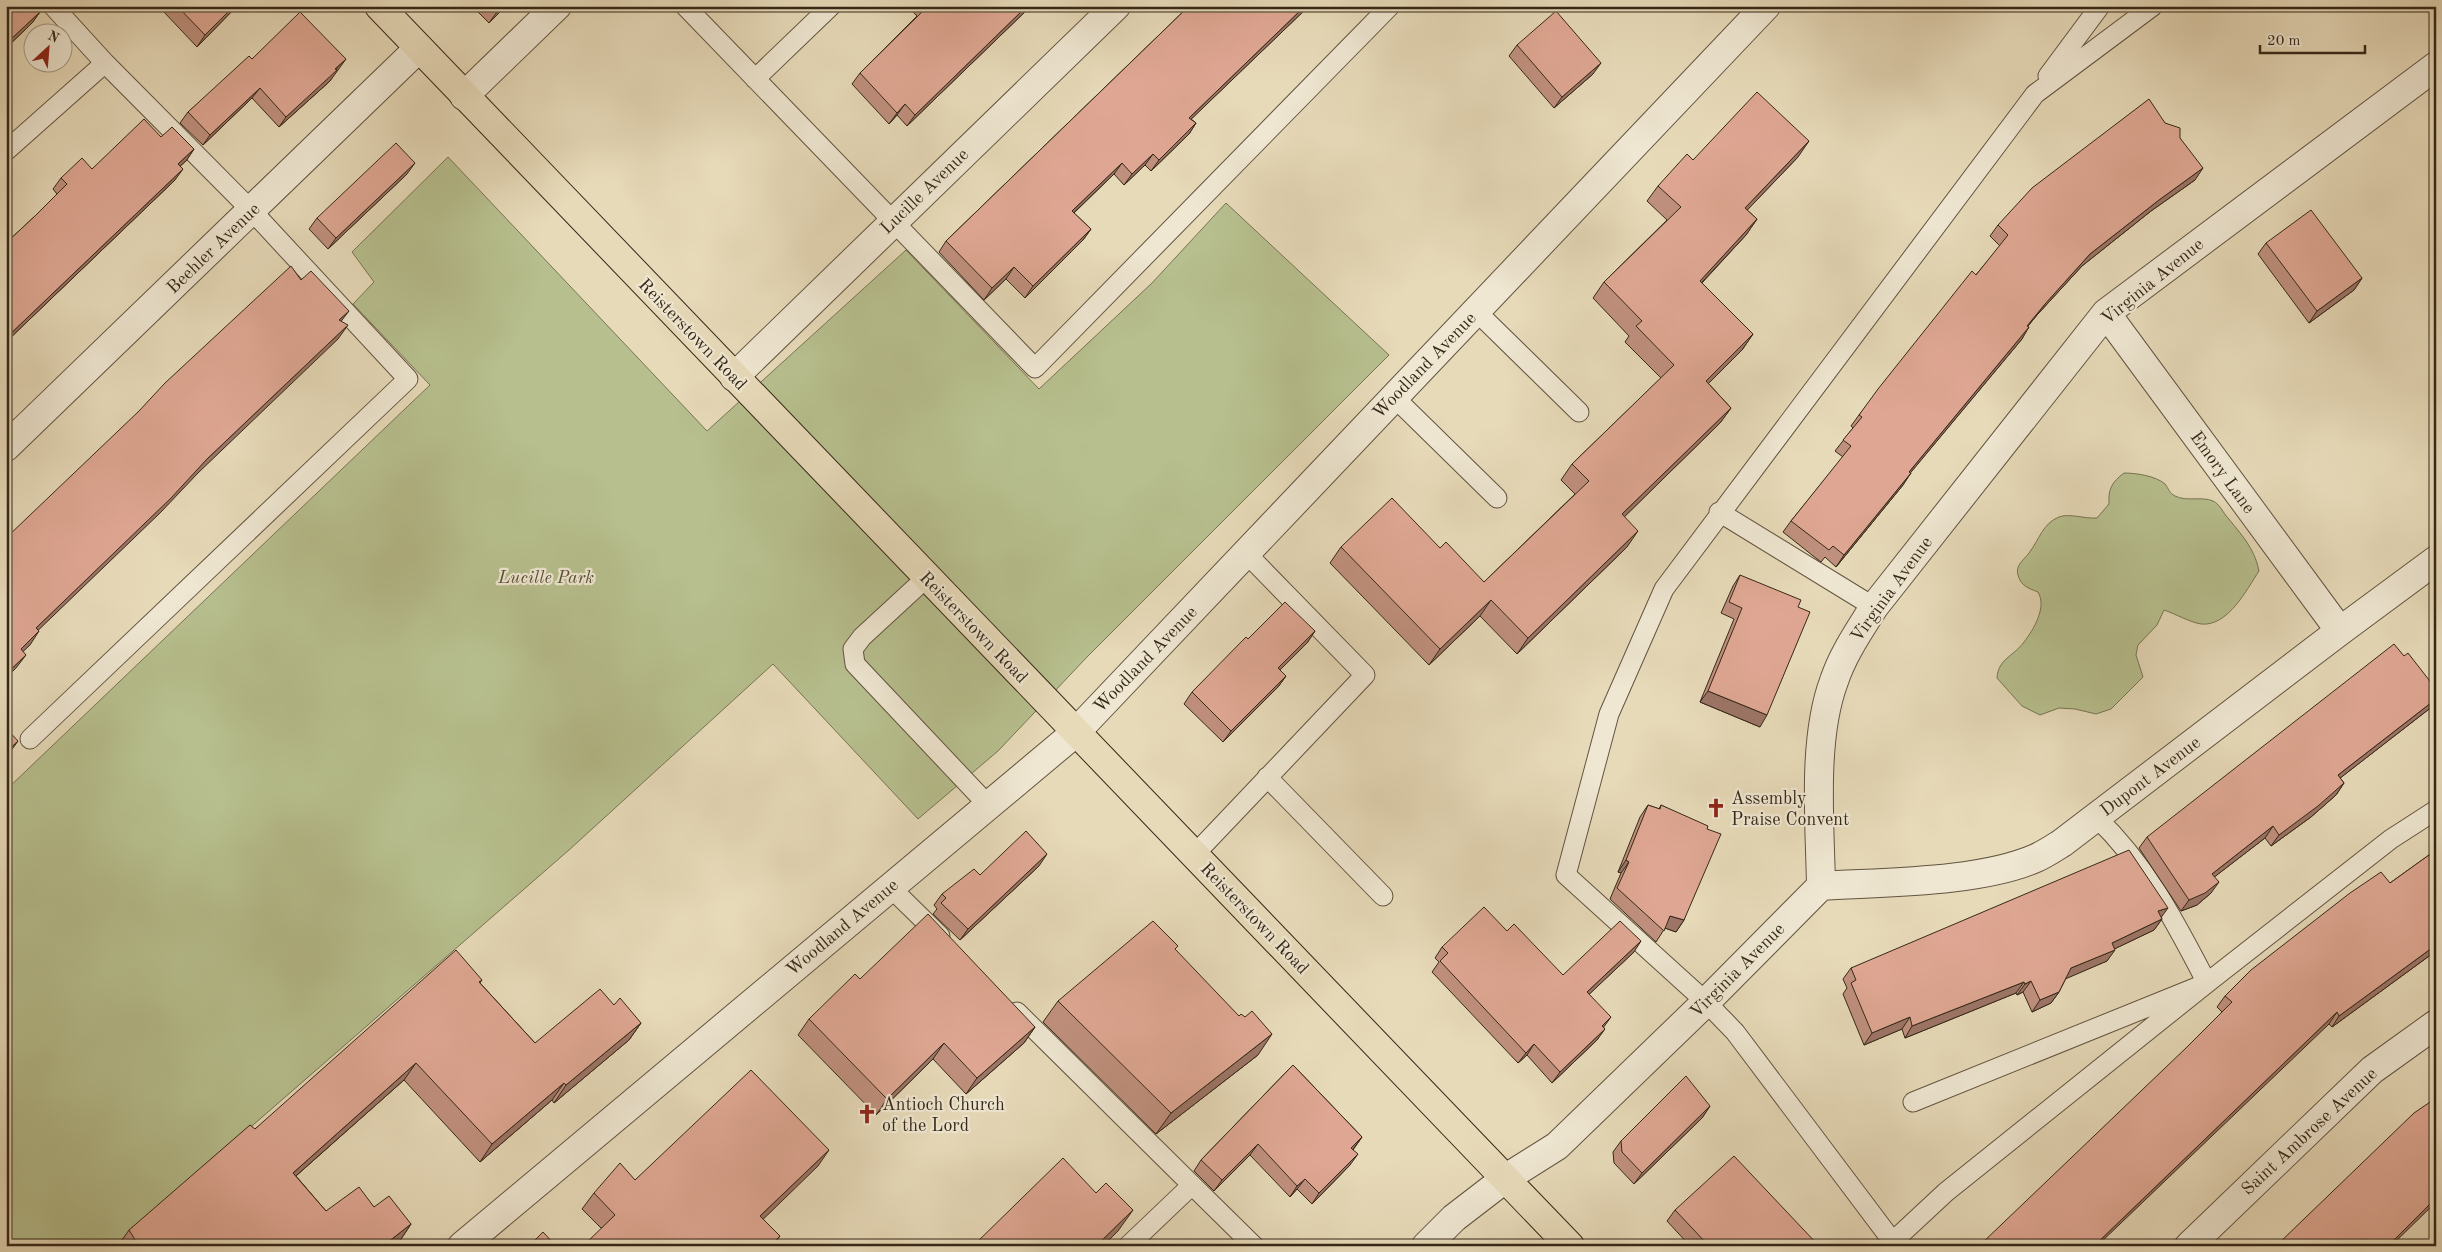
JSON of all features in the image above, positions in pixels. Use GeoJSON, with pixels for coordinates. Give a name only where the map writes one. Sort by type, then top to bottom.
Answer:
{"type":"FeatureCollection","features":[{"type":"Feature","properties":{"kind":"main road","name":"Reisterstown Road"},"geometry":{"type":"LineString","coordinates":[[379,6],[926,578],[1570,1246]]}},
{"type":"Feature","properties":{"kind":"street"},"geometry":{"type":"LineString","coordinates":[[464,96],[557,6]]}},
{"type":"Feature","properties":{"kind":"street","name":"Lucille Avenue"},"geometry":{"type":"LineString","coordinates":[[734,377],[1116,6]]}},
{"type":"Feature","properties":{"kind":"street","name":"Woodland Avenue"},"geometry":{"type":"LineString","coordinates":[[462,1246],[1075,732],[1766,6]]}},
{"type":"Feature","properties":{"kind":"street","name":"Beehler Avenue"},"geometry":{"type":"LineString","coordinates":[[6,447],[419,48]]}},
{"type":"Feature","properties":{"kind":"street","name":"Virginia Avenue"},"geometry":{"type":"LineString","coordinates":[[1426,1246],[1454,1218],[1506,1178],[1556,1146],[1706,1002],[1821,886],[1820,759],[1824,718],[1833,682],[1847,649],[1874,607],[2106,313],[2436,66]]}},
{"type":"Feature","properties":{"kind":"street","name":"Emory Lane"},"geometry":{"type":"LineString","coordinates":[[2106,313],[2340,631]]}},
{"type":"Feature","properties":{"kind":"street","name":"Dupont Avenue"},"geometry":{"type":"LineString","coordinates":[[1821,886],[1953,877],[1996,870],[2035,858],[2062,843],[2436,560]]}},
{"type":"Feature","properties":{"kind":"street","name":"Saint Ambrose Avenue"},"geometry":{"type":"LineString","coordinates":[[2189,1246],[2372,1070],[2436,1024]]}},
{"type":"Feature","properties":{"kind":"lane"},"geometry":{"type":"LineString","coordinates":[[30,739],[408,379],[252,211],[105,63],[53,6]]}},
{"type":"Feature","properties":{"kind":"lane"},"geometry":{"type":"LineString","coordinates":[[685,6],[1035,368],[1390,6]]}},
{"type":"Feature","properties":{"kind":"lane"},"geometry":{"type":"LineString","coordinates":[[755,78],[831,6]]}},
{"type":"Feature","properties":{"kind":"lane"},"geometry":{"type":"LineString","coordinates":[[2100,6],[1664,589],[1609,714],[1566,875],[1706,1002],[1735,1032],[1892,1244],[1946,1192],[2207,983],[2391,839],[2436,810]]}},
{"type":"Feature","properties":{"kind":"lane"},"geometry":{"type":"LineString","coordinates":[[2036,94],[2153,6]]}},
{"type":"Feature","properties":{"kind":"lane"},"geometry":{"type":"LineString","coordinates":[[6,151],[105,63]]}},
{"type":"Feature","properties":{"kind":"lane"},"geometry":{"type":"LineString","coordinates":[[1476,311],[1579,412]]}},
{"type":"Feature","properties":{"kind":"lane"},"geometry":{"type":"LineString","coordinates":[[1394,397],[1497,498]]}},
{"type":"Feature","properties":{"kind":"lane"},"geometry":{"type":"LineString","coordinates":[[1720,512],[1874,607]]}},
{"type":"Feature","properties":{"kind":"lane"},"geometry":{"type":"LineString","coordinates":[[1194,854],[1365,675],[1246,554]]}},
{"type":"Feature","properties":{"kind":"lane"},"geometry":{"type":"LineString","coordinates":[[926,578],[862,637],[853,649],[855,664],[988,805]]}},
{"type":"Feature","properties":{"kind":"lane"},"geometry":{"type":"LineString","coordinates":[[1266,777],[1383,896]]}},
{"type":"Feature","properties":{"kind":"lane"},"geometry":{"type":"LineString","coordinates":[[2096,817],[2116,837],[2150,880],[2183,934],[2207,983]]}},
{"type":"Feature","properties":{"kind":"lane"},"geometry":{"type":"LineString","coordinates":[[890,887],[954,949]]}},
{"type":"Feature","properties":{"kind":"lane"},"geometry":{"type":"LineString","coordinates":[[1913,1102],[2207,983]]}},
{"type":"Feature","properties":{"kind":"lane"},"geometry":{"type":"LineString","coordinates":[[1002,998],[1254,1246]]}},
{"type":"Feature","properties":{"kind":"lane"},"geometry":{"type":"LineString","coordinates":[[1128,1246],[1192,1185]]}},
{"type":"Feature","properties":{"kind":"green space","name":"Lucille Park"},"geometry":{"type":"Polygon","coordinates":[[[448,157],[707,431],[906,250],[1039,389],[1152,283],[1226,203],[1389,355],[1087,657],[998,751],[918,819],[773,664],[569,850],[114,1246],[6,1246],[6,790],[430,385],[353,304],[374,282],[352,252],[448,157]]]}},
{"type":"Feature","properties":{"kind":"green space"},"geometry":{"type":"Polygon","coordinates":[[[2124,473],[2140,474],[2161,481],[2173,495],[2180,498],[2204,499],[2215,502],[2247,542],[2259,571],[2236,605],[2220,620],[2201,624],[2164,610],[2157,625],[2138,645],[2136,655],[2143,677],[2111,709],[2096,714],[2075,709],[2059,708],[2040,715],[2022,706],[1997,678],[2000,666],[2028,637],[2040,611],[2041,604],[2038,592],[2023,584],[2019,579],[2018,568],[2049,523],[2063,516],[2097,518],[2109,504],[2109,494],[2112,486],[2124,473]]]}},
{"type":"Feature","properties":{"kind":"building"},"geometry":{"type":"Polygon","coordinates":[[[6,6],[35,6],[40,12],[29,22],[22,22],[22,29],[10,40],[6,37],[6,6]]]}},
{"type":"Feature","properties":{"kind":"building"},"geometry":{"type":"Polygon","coordinates":[[[177,6],[234,6],[205,35],[177,6]]]}},
{"type":"Feature","properties":{"kind":"building"},"geometry":{"type":"Polygon","coordinates":[[[491,6],[502,6],[497,12],[491,6]]]}},
{"type":"Feature","properties":{"kind":"building"},"geometry":{"type":"Polygon","coordinates":[[[926,6],[1027,6],[915,115],[905,104],[897,113],[860,73],[926,6]]]}},
{"type":"Feature","properties":{"kind":"building"},"geometry":{"type":"Polygon","coordinates":[[[1189,6],[1305,6],[1189,118],[1196,123],[1159,160],[1153,154],[1132,174],[1122,163],[1072,211],[1091,229],[1033,286],[1014,267],[992,288],[946,241],[1189,6]]]}},
{"type":"Feature","properties":{"kind":"building"},"geometry":{"type":"Polygon","coordinates":[[[1556,11],[1601,63],[1562,97],[1517,45],[1556,11]]]}},
{"type":"Feature","properties":{"kind":"building"},"geometry":{"type":"Polygon","coordinates":[[[300,12],[346,59],[335,69],[337,70],[286,117],[260,88],[210,135],[188,112],[249,56],[252,59],[300,12]]]}},
{"type":"Feature","properties":{"kind":"building"},"geometry":{"type":"Polygon","coordinates":[[[1757,92],[1809,141],[1745,208],[1757,219],[1700,281],[1753,334],[1706,381],[1731,408],[1622,514],[1638,531],[1528,638],[1491,600],[1440,649],[1341,547],[1392,498],[1440,548],[1446,542],[1484,582],[1589,481],[1572,464],[1674,365],[1636,326],[1642,321],[1604,282],[1681,207],[1658,186],[1687,154],[1693,160],[1757,92]]]}},
{"type":"Feature","properties":{"kind":"building"},"geometry":{"type":"Polygon","coordinates":[[[2149,99],[2165,123],[2180,128],[2180,138],[2203,168],[2090,254],[2027,326],[2029,327],[1909,472],[1911,473],[1844,555],[1833,546],[1829,550],[1791,521],[1851,446],[1843,440],[1862,417],[1859,415],[1878,389],[1972,271],[1976,275],[2008,235],[1998,225],[2032,188],[2149,99]]]}},
{"type":"Feature","properties":{"kind":"building"},"geometry":{"type":"Polygon","coordinates":[[[144,119],[161,137],[172,127],[194,149],[178,164],[183,169],[6,338],[6,243],[67,184],[61,178],[82,158],[92,169],[144,119]]]}},
{"type":"Feature","properties":{"kind":"building"},"geometry":{"type":"Polygon","coordinates":[[[396,143],[415,163],[336,238],[317,218],[396,143]]]}},
{"type":"Feature","properties":{"kind":"building"},"geometry":{"type":"Polygon","coordinates":[[[2311,210],[2362,278],[2317,311],[2266,243],[2311,210]]]}},
{"type":"Feature","properties":{"kind":"building"},"geometry":{"type":"Polygon","coordinates":[[[291,266],[301,280],[311,271],[349,311],[339,320],[348,325],[207,459],[171,498],[36,628],[39,631],[21,649],[26,655],[6,674],[6,538],[139,411],[165,383],[291,266]]]}},
{"type":"Feature","properties":{"kind":"building"},"geometry":{"type":"Polygon","coordinates":[[[1740,575],[1801,600],[1798,607],[1810,612],[1767,715],[1708,691],[1742,608],[1729,602],[1740,575]]]}},
{"type":"Feature","properties":{"kind":"building"},"geometry":{"type":"Polygon","coordinates":[[[1285,602],[1315,631],[1278,668],[1286,676],[1231,731],[1192,692],[1246,637],[1248,639],[1285,602]]]}},
{"type":"Feature","properties":{"kind":"building"},"geometry":{"type":"Polygon","coordinates":[[[2394,644],[2404,656],[2408,653],[2436,689],[2436,699],[2338,775],[2344,783],[2318,806],[2279,835],[2273,826],[2212,874],[2219,882],[2205,893],[2189,900],[2147,837],[2394,644]]]}},
{"type":"Feature","properties":{"kind":"building"},"geometry":{"type":"Polygon","coordinates":[[[6,728],[18,741],[6,752],[6,728]]]}},
{"type":"Feature","properties":{"kind":"building"},"geometry":{"type":"Polygon","coordinates":[[[1648,805],[1660,809],[1661,805],[1708,826],[1707,829],[1721,834],[1684,920],[1670,916],[1664,931],[1617,888],[1629,862],[1626,860],[1648,805]]]}},
{"type":"Feature","properties":{"kind":"building"},"geometry":{"type":"Polygon","coordinates":[[[1026,831],[1047,854],[968,929],[941,903],[946,898],[942,894],[974,869],[980,875],[1026,831]]]}},
{"type":"Feature","properties":{"kind":"building"},"geometry":{"type":"Polygon","coordinates":[[[2129,850],[2168,908],[2158,911],[2162,919],[2112,943],[2115,950],[2071,968],[2059,992],[2040,1000],[2031,981],[2025,984],[2024,982],[1912,1026],[1910,1017],[1872,1033],[1851,983],[1856,980],[1851,968],[2129,850]]]}},
{"type":"Feature","properties":{"kind":"building"},"geometry":{"type":"Polygon","coordinates":[[[2436,850],[2436,945],[2339,1016],[2337,1012],[2094,1246],[1979,1246],[2232,1002],[2225,996],[2251,970],[2350,893],[2381,872],[2390,883],[2436,850]]]}},
{"type":"Feature","properties":{"kind":"building"},"geometry":{"type":"Polygon","coordinates":[[[1484,907],[1507,931],[1514,924],[1563,975],[1620,921],[1641,941],[1587,992],[1611,1017],[1602,1026],[1605,1029],[1560,1072],[1534,1044],[1526,1053],[1440,961],[1448,953],[1442,947],[1484,907]]]}},
{"type":"Feature","properties":{"kind":"building"},"geometry":{"type":"Polygon","coordinates":[[[928,914],[1035,1027],[977,1078],[944,1043],[887,1099],[809,1019],[855,974],[860,979],[928,914]]]}},
{"type":"Feature","properties":{"kind":"building"},"geometry":{"type":"Polygon","coordinates":[[[1153,921],[1178,946],[1175,949],[1239,1016],[1241,1014],[1245,1017],[1252,1011],[1272,1034],[1171,1113],[1058,1001],[1153,921]]]}},
{"type":"Feature","properties":{"kind":"building"},"geometry":{"type":"Polygon","coordinates":[[[456,950],[482,980],[479,982],[535,1043],[600,989],[614,1005],[620,998],[641,1023],[566,1085],[564,1083],[492,1144],[416,1063],[293,1173],[326,1211],[359,1187],[374,1207],[389,1196],[411,1224],[383,1246],[139,1246],[129,1230],[250,1125],[255,1129],[456,950]]]}},
{"type":"Feature","properties":{"kind":"building"},"geometry":{"type":"Polygon","coordinates":[[[1293,1065],[1362,1137],[1351,1148],[1358,1154],[1319,1193],[1305,1179],[1297,1186],[1258,1144],[1222,1180],[1201,1160],[1293,1065]]]}},
{"type":"Feature","properties":{"kind":"building"},"geometry":{"type":"Polygon","coordinates":[[[751,1070],[829,1150],[760,1216],[780,1236],[770,1246],[583,1246],[615,1215],[594,1193],[620,1163],[635,1180],[751,1070]]]}},
{"type":"Feature","properties":{"kind":"building"},"geometry":{"type":"Polygon","coordinates":[[[1686,1076],[1710,1106],[1642,1173],[1622,1152],[1621,1141],[1686,1076]]]}},
{"type":"Feature","properties":{"kind":"building"},"geometry":{"type":"Polygon","coordinates":[[[2436,1098],[2436,1198],[2388,1246],[2276,1246],[2414,1113],[2436,1098]]]}},
{"type":"Feature","properties":{"kind":"building"},"geometry":{"type":"Polygon","coordinates":[[[1734,1156],[1819,1246],[1709,1246],[1675,1210],[1734,1156]]]}},
{"type":"Feature","properties":{"kind":"building"},"geometry":{"type":"Polygon","coordinates":[[[1063,1158],[1096,1193],[1106,1183],[1133,1210],[1096,1246],[973,1246],[1063,1158]]]}},
{"type":"Feature","properties":{"kind":"building"},"geometry":{"type":"Polygon","coordinates":[[[543,1232],[556,1246],[529,1246],[543,1232]]]}},
{"type":"Feature","properties":{"kind":"building"},"geometry":{"type":"Polygon","coordinates":[[[1250,1240],[1256,1246],[1244,1246],[1250,1240]]]}},
{"type":"Feature","properties":{"kind":"place","name":"Assembly Praise Convent"},"geometry":{"type":"Point","coordinates":[1716,808]}},
{"type":"Feature","properties":{"kind":"place","name":"Antioch Church of the Lord"},"geometry":{"type":"Point","coordinates":[867,1114]}}]}
